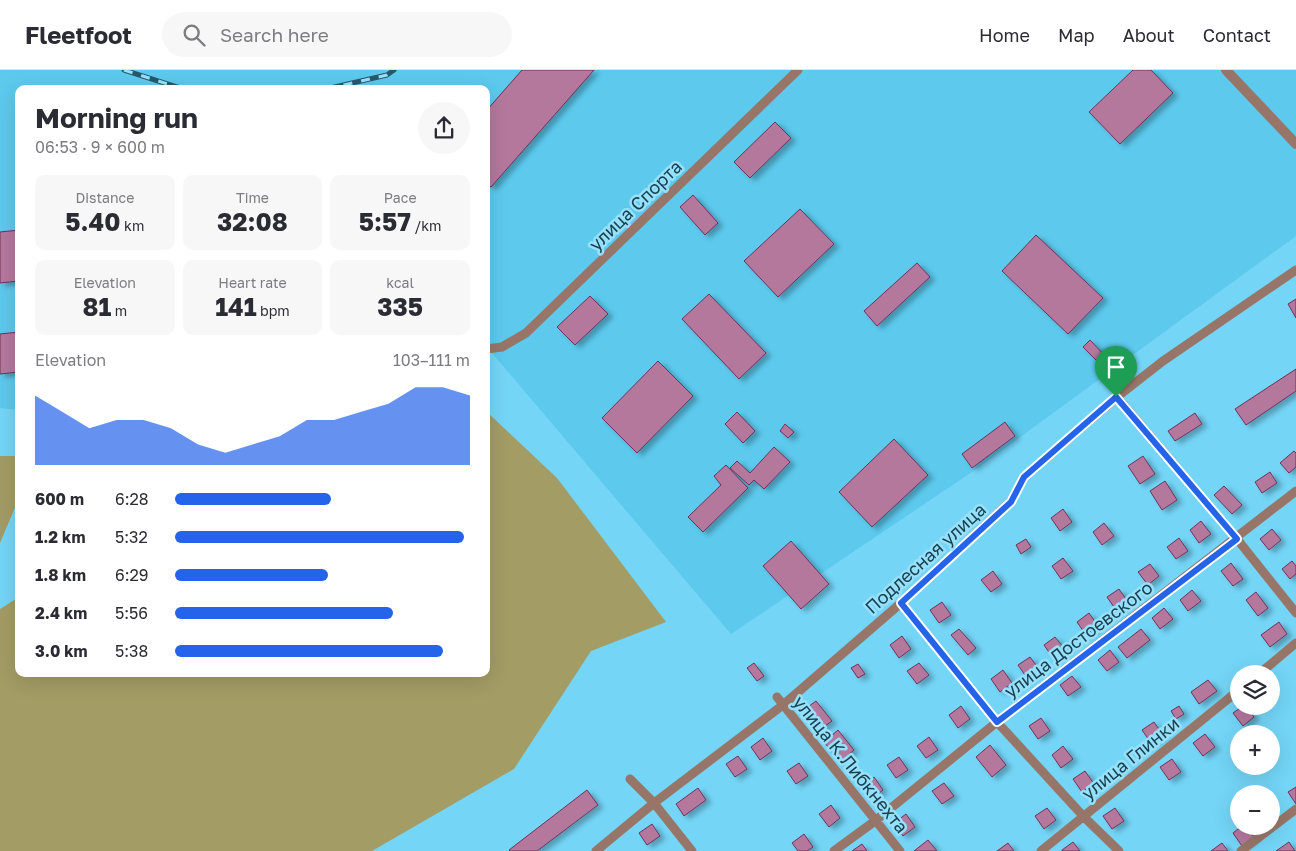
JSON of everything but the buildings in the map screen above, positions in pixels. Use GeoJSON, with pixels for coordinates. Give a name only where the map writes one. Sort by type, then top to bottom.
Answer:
{"type":"FeatureCollection","features":[{"type":"Feature","properties":{"kind":"street","name":"улица Спорта"},"geometry":{"type":"LineString","coordinates":[[490,348],[502,347],[526,333],[798,70]]}},
{"type":"Feature","properties":{"kind":"street"},"geometry":{"type":"LineString","coordinates":[[1226,70],[1296,144]]}},
{"type":"Feature","properties":{"kind":"street","name":"Подлесная улица"},"geometry":{"type":"LineString","coordinates":[[596,851],[654,803],[783,705],[901,603],[1011,502],[1024,477],[1116,397],[1163,361],[1296,270]]}},
{"type":"Feature","properties":{"kind":"street"},"geometry":{"type":"LineString","coordinates":[[1116,397],[1237,539],[1296,613]]}},
{"type":"Feature","properties":{"kind":"street","name":"улица Достоевского"},"geometry":{"type":"LineString","coordinates":[[834,851],[875,821],[997,722],[1237,539],[1296,491]]}},
{"type":"Feature","properties":{"kind":"street"},"geometry":{"type":"LineString","coordinates":[[901,603],[997,722],[1084,817],[1119,851]]}},
{"type":"Feature","properties":{"kind":"street"},"geometry":{"type":"LineString","coordinates":[[1270,665],[1296,643]]}},
{"type":"Feature","properties":{"kind":"street","name":"улица К.Либкнехта"},"geometry":{"type":"LineString","coordinates":[[777,697],[900,851]]}},
{"type":"Feature","properties":{"kind":"street","name":"улица Глинки"},"geometry":{"type":"LineString","coordinates":[[1040,851],[1230,697]]}},
{"type":"Feature","properties":{"kind":"street"},"geometry":{"type":"LineString","coordinates":[[630,779],[654,803],[692,851]]}},
{"type":"Feature","properties":{"kind":"street"},"geometry":{"type":"LineString","coordinates":[[1241,851],[1296,809]]}},
{"type":"Feature","properties":{"kind":"shaded area"},"geometry":{"type":"Polygon","coordinates":[[[0,70],[1296,70],[1296,236],[972,472],[731,634],[490,351],[490,85],[15,85],[15,410],[0,408],[0,70]]]}},
{"type":"Feature","properties":{"kind":"shaded area"},"geometry":{"type":"Polygon","coordinates":[[[490,415],[557,478],[666,622],[591,651],[514,769],[372,851],[0,851],[0,609],[15,600],[15,677],[490,677],[490,415]]]}},
{"type":"Feature","properties":{"kind":"shaded area"},"geometry":{"type":"Polygon","coordinates":[[[0,456],[15,456],[15,507],[0,543],[0,456]]]}},
{"type":"Feature","properties":{"kind":"railway"},"geometry":{"type":"LineString","coordinates":[[124,70],[171,85]]}},
{"type":"Feature","properties":{"kind":"railway"},"geometry":{"type":"LineString","coordinates":[[343,85],[387,75],[394,70]]}},
{"type":"Feature","properties":{"kind":"route"},"geometry":{"type":"LineString","coordinates":[[1116,397],[1237,539],[997,722],[901,603],[1011,502],[1024,477],[1116,397]]}}]}
